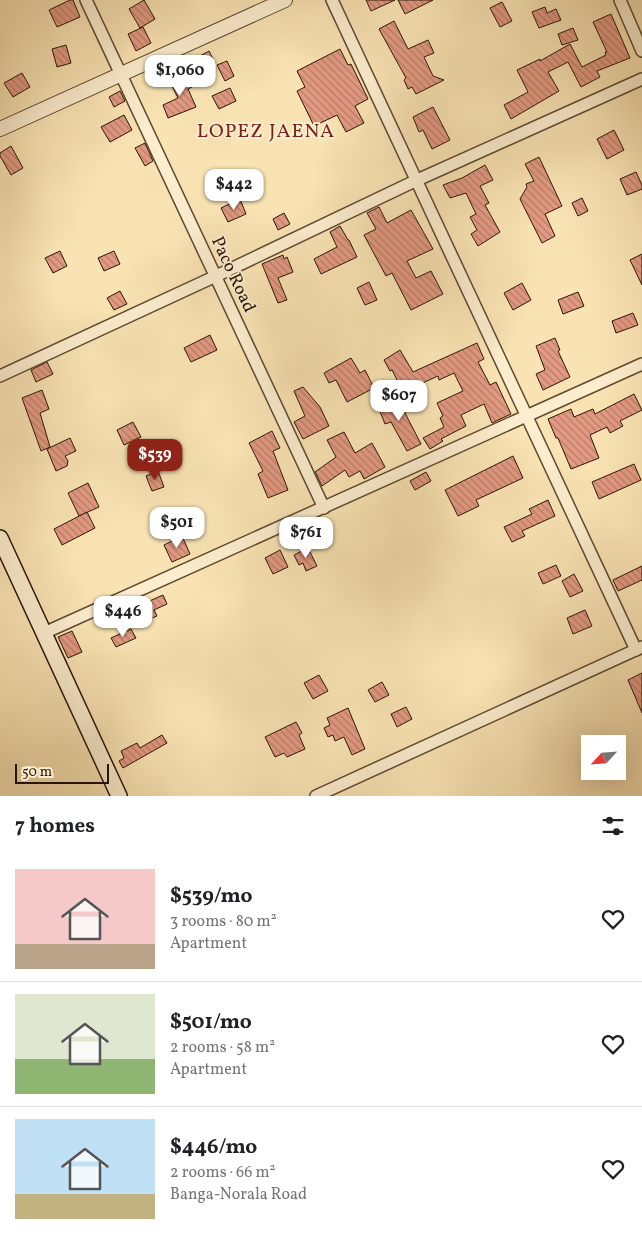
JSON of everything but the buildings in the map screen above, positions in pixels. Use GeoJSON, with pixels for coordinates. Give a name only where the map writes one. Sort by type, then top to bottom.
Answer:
{"type":"FeatureCollection","features":[{"type":"Feature","properties":{"kind":"main road"},"geometry":{"type":"LineString","coordinates":[[0,538],[119,796]]}},
{"type":"Feature","properties":{"kind":"street","name":"Paco Road"},"geometry":{"type":"LineString","coordinates":[[86,0],[324,508]]}},
{"type":"Feature","properties":{"kind":"street"},"geometry":{"type":"LineString","coordinates":[[0,129],[285,0]]}},
{"type":"Feature","properties":{"kind":"street"},"geometry":{"type":"LineString","coordinates":[[316,796],[639,648],[415,181],[332,0]]}},
{"type":"Feature","properties":{"kind":"street"},"geometry":{"type":"LineString","coordinates":[[620,0],[642,51]]}},
{"type":"Feature","properties":{"kind":"street"},"geometry":{"type":"LineString","coordinates":[[0,376],[415,181],[642,79]]}},
{"type":"Feature","properties":{"kind":"street"},"geometry":{"type":"LineString","coordinates":[[44,633],[528,417],[642,364]]}},
{"type":"Feature","properties":{"kind":"district","name":"LOPEZ JAENA"},"geometry":{"type":"Point","coordinates":[266,130]}}]}
